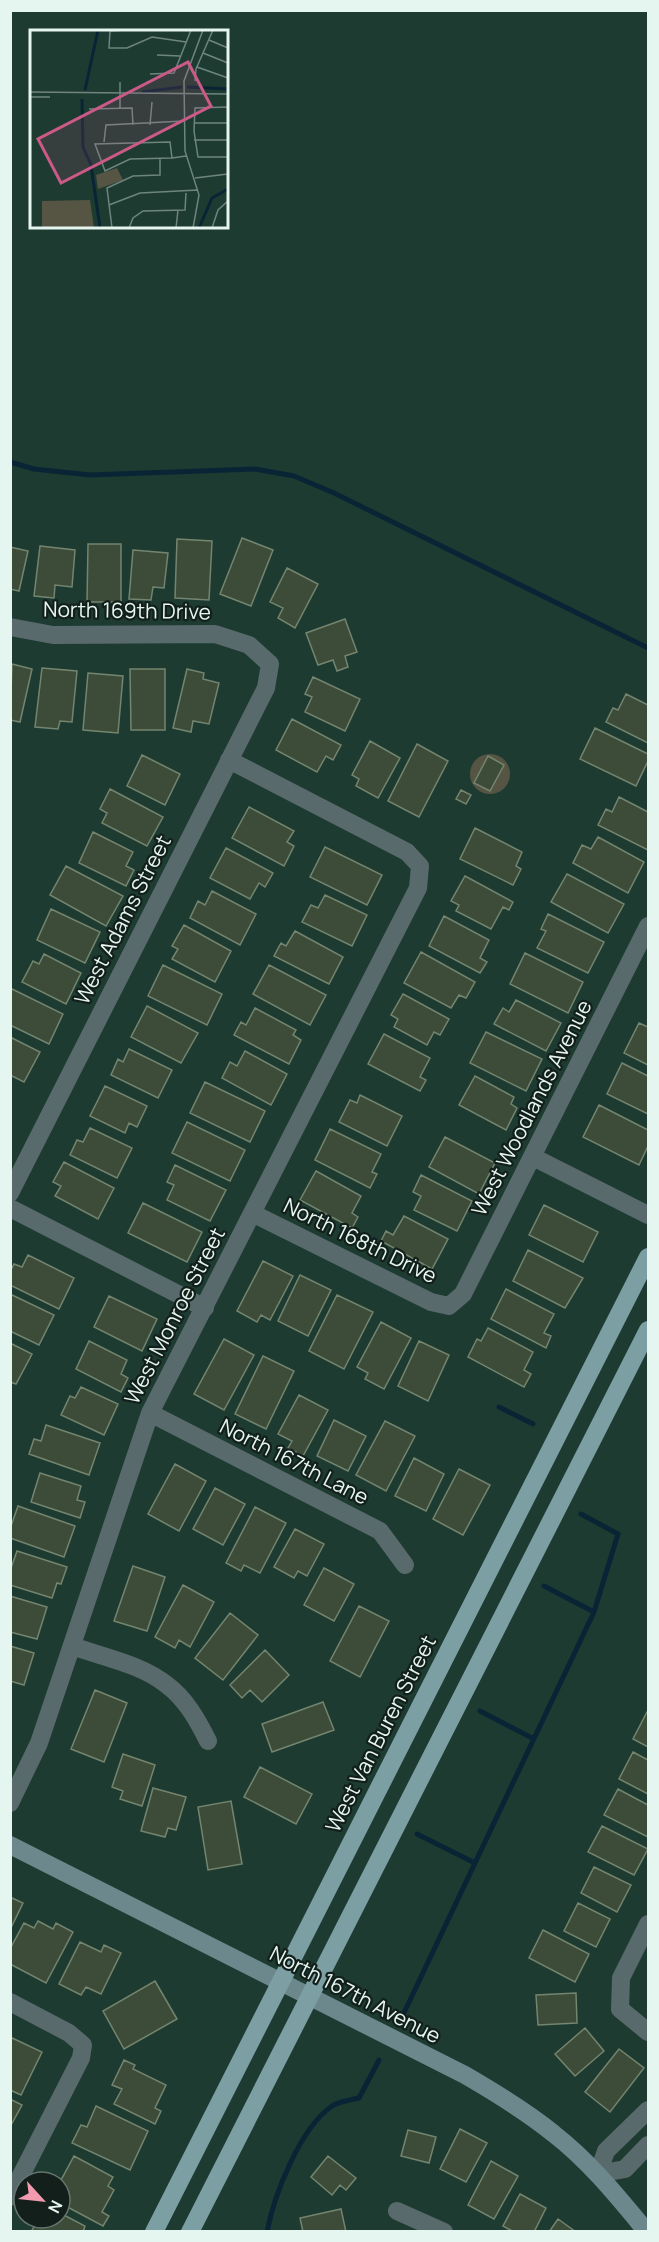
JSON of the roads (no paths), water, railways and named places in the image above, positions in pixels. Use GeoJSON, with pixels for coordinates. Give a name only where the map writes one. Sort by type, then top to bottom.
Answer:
{"type":"FeatureCollection","features":[{"type":"Feature","properties":{"kind":"main road","name":"West Van Buren Street"},"geometry":{"type":"LineString","coordinates":[[154,2232],[648,1257]]}},
{"type":"Feature","properties":{"kind":"main road"},"geometry":{"type":"LineString","coordinates":[[190,2232],[648,1330]]}},
{"type":"Feature","properties":{"kind":"street","name":"North 169th Drive"},"geometry":{"type":"LineString","coordinates":[[10,627],[53,634],[215,634],[249,645],[270,664]]}},
{"type":"Feature","properties":{"kind":"street","name":"West Adams Street"},"geometry":{"type":"LineString","coordinates":[[10,1193],[266,688],[270,664]]}},
{"type":"Feature","properties":{"kind":"street","name":"West Monroe Street"},"geometry":{"type":"LineString","coordinates":[[10,1803],[39,1743],[150,1413],[418,888],[420,866],[407,852],[230,760]]}},
{"type":"Feature","properties":{"kind":"street","name":"West Woodlands Avenue"},"geometry":{"type":"LineString","coordinates":[[449,1306],[463,1294],[648,926]]}},
{"type":"Feature","properties":{"kind":"street"},"geometry":{"type":"LineString","coordinates":[[533,1156],[648,1215]]}},
{"type":"Feature","properties":{"kind":"street"},"geometry":{"type":"LineString","coordinates":[[10,1208],[205,1308]]}},
{"type":"Feature","properties":{"kind":"street","name":"North 168th Drive"},"geometry":{"type":"LineString","coordinates":[[252,1213],[431,1302],[449,1306]]}},
{"type":"Feature","properties":{"kind":"street","name":"North 167th Lane"},"geometry":{"type":"LineString","coordinates":[[150,1413],[380,1531],[405,1565]]}},
{"type":"Feature","properties":{"kind":"street"},"geometry":{"type":"LineString","coordinates":[[72,1646],[138,1669],[168,1685],[194,1714],[208,1741]]}},
{"type":"Feature","properties":{"kind":"street","name":"North 167th Avenue"},"geometry":{"type":"LineString","coordinates":[[10,1845],[465,2075],[516,2106],[555,2134],[598,2174],[647,2232]]}},
{"type":"Feature","properties":{"kind":"street"},"geometry":{"type":"LineString","coordinates":[[648,1924],[621,1978],[620,2009],[648,2032]]}},
{"type":"Feature","properties":{"kind":"street"},"geometry":{"type":"LineString","coordinates":[[10,2002],[69,2033],[83,2045],[81,2058],[10,2197]]}},
{"type":"Feature","properties":{"kind":"street"},"geometry":{"type":"LineString","coordinates":[[648,2110],[606,2151],[598,2174],[625,2169],[648,2145]]}},
{"type":"Feature","properties":{"kind":"street"},"geometry":{"type":"LineString","coordinates":[[397,2211],[444,2232]]}},
{"type":"Feature","properties":{"kind":"waterway"},"geometry":{"type":"LineString","coordinates":[[10,462],[34,469],[90,475],[255,469],[294,476],[334,493],[648,648]]}},
{"type":"Feature","properties":{"kind":"waterway"},"geometry":{"type":"LineString","coordinates":[[499,1407],[533,1424]]}},
{"type":"Feature","properties":{"kind":"waterway"},"geometry":{"type":"LineString","coordinates":[[402,2017],[594,1612],[618,1534],[581,1514]]}},
{"type":"Feature","properties":{"kind":"waterway"},"geometry":{"type":"LineString","coordinates":[[544,1586],[594,1612]]}},
{"type":"Feature","properties":{"kind":"waterway"},"geometry":{"type":"LineString","coordinates":[[480,1711],[532,1738]]}},
{"type":"Feature","properties":{"kind":"waterway"},"geometry":{"type":"LineString","coordinates":[[417,1834],[475,1863]]}},
{"type":"Feature","properties":{"kind":"waterway"},"geometry":{"type":"LineString","coordinates":[[267,2232],[282,2182],[309,2130],[332,2106],[359,2098],[379,2060]]}}]}
